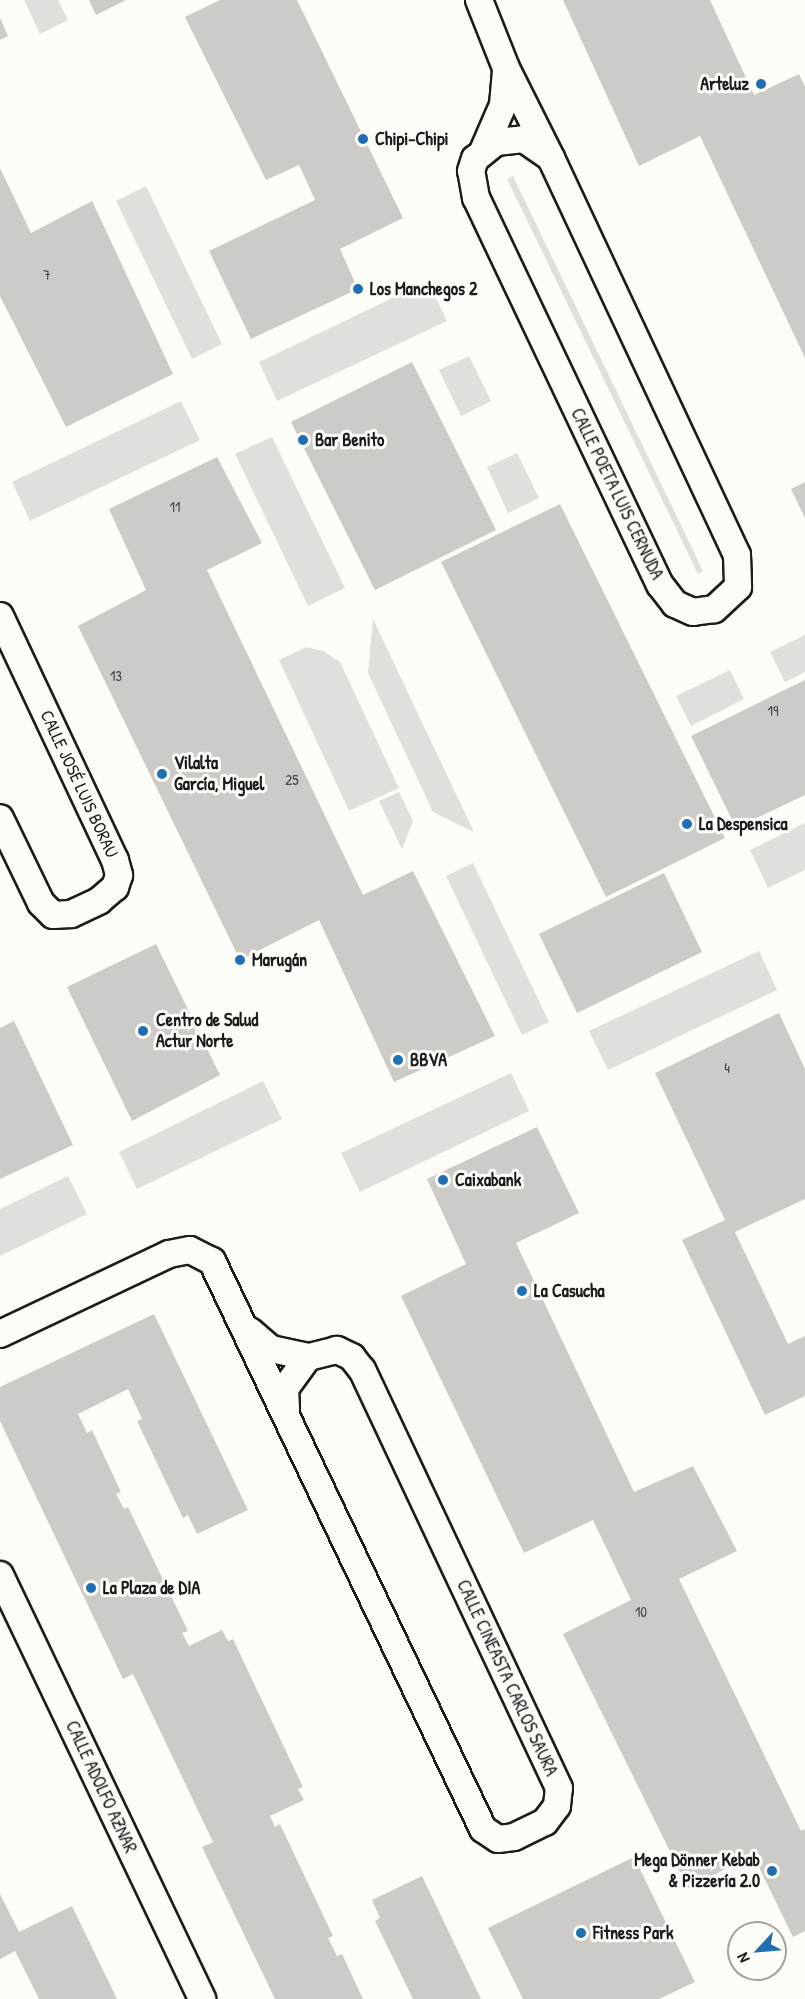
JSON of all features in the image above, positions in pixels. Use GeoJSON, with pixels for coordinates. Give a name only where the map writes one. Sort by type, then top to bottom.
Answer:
{"type":"FeatureCollection","features":[{"type":"Feature","properties":{"kind":"street","name":"CALLE POETA LUIS CERNUDA"},"geometry":{"type":"LineString","coordinates":[[479,0],[506,68],[737,555],[738,586],[714,609],[693,612],[675,604],[660,585],[476,198],[471,171],[484,149],[503,105],[506,68]]}},
{"type":"Feature","properties":{"kind":"street","name":"CALLE POETA LUIS CERNUDA"},"geometry":{"type":"LineString","coordinates":[[484,149],[506,139],[524,139],[550,158]]}},
{"type":"Feature","properties":{"kind":"street","name":"CALLE JOSÉ LUIS BORAU"},"geometry":{"type":"LineString","coordinates":[[0,616],[115,860],[119,875],[115,887],[99,901],[71,914],[53,915],[41,903],[0,818]]}},
{"type":"Feature","properties":{"kind":"street","name":"CALLE CINEASTA CARLOS SAURA"},"geometry":{"type":"LineString","coordinates":[[0,1334],[169,1254],[190,1250],[212,1261],[286,1410],[483,1829],[498,1839],[514,1838],[545,1822],[557,1806],[559,1788],[362,1370],[352,1357],[337,1350],[308,1357],[271,1349],[244,1324]]}},
{"type":"Feature","properties":{"kind":"street"},"geometry":{"type":"LineString","coordinates":[[286,1410],[285,1389],[308,1357]]}},
{"type":"Feature","properties":{"kind":"street","name":"CALLE ADOLFO AZNAR"},"geometry":{"type":"LineString","coordinates":[[0,1575],[202,1999]]}},
{"type":"Feature","properties":{"kind":"shaded area"},"geometry":{"type":"Polygon","coordinates":[[[24,0],[58,0],[68,20],[40,34],[24,0]]]}},
{"type":"Feature","properties":{"kind":"shaded area"},"geometry":{"type":"Polygon","coordinates":[[[513,176],[703,571],[698,574],[507,179],[513,176]]]}},
{"type":"Feature","properties":{"kind":"shaded area"},"geometry":{"type":"Polygon","coordinates":[[[146,186],[222,344],[192,359],[116,201],[146,186]]]}},
{"type":"Feature","properties":{"kind":"shaded area"},"geometry":{"type":"Polygon","coordinates":[[[428,281],[447,321],[277,401],[259,362],[428,281]]]}},
{"type":"Feature","properties":{"kind":"shaded area"},"geometry":{"type":"Polygon","coordinates":[[[469,356],[491,401],[461,416],[439,370],[469,356]]]}},
{"type":"Feature","properties":{"kind":"shaded area"},"geometry":{"type":"Polygon","coordinates":[[[181,401],[200,440],[30,521],[12,482],[181,401]]]}},
{"type":"Feature","properties":{"kind":"shaded area"},"geometry":{"type":"Polygon","coordinates":[[[272,437],[345,588],[308,606],[235,454],[272,437]]]}},
{"type":"Feature","properties":{"kind":"shaded area"},"geometry":{"type":"Polygon","coordinates":[[[517,453],[539,498],[508,513],[487,467],[517,453]]]}},
{"type":"Feature","properties":{"kind":"shaded area"},"geometry":{"type":"Polygon","coordinates":[[[373,619],[474,832],[433,812],[368,673],[373,619]]]}},
{"type":"Feature","properties":{"kind":"shaded area"},"geometry":{"type":"Polygon","coordinates":[[[805,635],[805,672],[785,682],[770,652],[805,635]]]}},
{"type":"Feature","properties":{"kind":"shaded area"},"geometry":{"type":"Polygon","coordinates":[[[306,647],[323,651],[340,662],[399,788],[349,811],[279,660],[306,647]]]}},
{"type":"Feature","properties":{"kind":"shaded area"},"geometry":{"type":"Polygon","coordinates":[[[730,670],[744,699],[691,726],[676,696],[730,670]]]}},
{"type":"Feature","properties":{"kind":"shaded area"},"geometry":{"type":"Polygon","coordinates":[[[399,792],[413,821],[402,849],[379,801],[399,792]]]}},
{"type":"Feature","properties":{"kind":"shaded area"},"geometry":{"type":"Polygon","coordinates":[[[805,823],[805,870],[768,888],[750,850],[805,823]]]}},
{"type":"Feature","properties":{"kind":"shaded area"},"geometry":{"type":"Polygon","coordinates":[[[473,863],[549,1022],[522,1035],[446,876],[473,863]]]}},
{"type":"Feature","properties":{"kind":"shaded area"},"geometry":{"type":"Polygon","coordinates":[[[759,951],[777,990],[608,1070],[589,1031],[759,951]]]}},
{"type":"Feature","properties":{"kind":"shaded area"},"geometry":{"type":"Polygon","coordinates":[[[511,1073],[529,1111],[360,1192],[341,1153],[511,1073]]]}},
{"type":"Feature","properties":{"kind":"shaded area"},"geometry":{"type":"Polygon","coordinates":[[[263,1081],[282,1119],[137,1189],[119,1152],[263,1081]]]}},
{"type":"Feature","properties":{"kind":"shaded area"},"geometry":{"type":"Polygon","coordinates":[[[68,1176],[87,1214],[0,1256],[0,1209],[68,1176]]]}},
{"type":"Feature","properties":{"kind":"building"},"geometry":{"type":"Polygon","coordinates":[[[89,0],[126,0],[96,15],[89,0]]]}},
{"type":"Feature","properties":{"kind":"building"},"geometry":{"type":"Polygon","coordinates":[[[220,0],[297,0],[403,218],[340,249],[358,289],[251,339],[209,251],[315,200],[299,165],[266,180],[185,17],[220,0]]]}},
{"type":"Feature","properties":{"kind":"building"},"geometry":{"type":"Polygon","coordinates":[[[563,0],[710,0],[754,95],[799,74],[805,87],[805,358],[700,136],[639,166],[563,0]]]}},
{"type":"Feature","properties":{"kind":"building"},"geometry":{"type":"Polygon","coordinates":[[[0,18],[8,36],[0,40],[0,18]]]}},
{"type":"Feature","properties":{"kind":"building"},"geometry":{"type":"Polygon","coordinates":[[[0,168],[31,233],[92,201],[173,374],[66,427],[0,296],[0,168]]]}},
{"type":"Feature","properties":{"kind":"building"},"geometry":{"type":"Polygon","coordinates":[[[412,362],[496,530],[375,590],[291,422],[412,362]]]}},
{"type":"Feature","properties":{"kind":"building"},"geometry":{"type":"Polygon","coordinates":[[[217,457],[262,543],[207,570],[363,895],[413,871],[495,1036],[394,1082],[319,920],[240,960],[78,626],[146,590],[109,509],[217,457]]]}},
{"type":"Feature","properties":{"kind":"building"},"geometry":{"type":"Polygon","coordinates":[[[805,482],[805,518],[791,489],[805,482]]]}},
{"type":"Feature","properties":{"kind":"building"},"geometry":{"type":"Polygon","coordinates":[[[560,504],[725,838],[606,897],[441,562],[560,504]]]}},
{"type":"Feature","properties":{"kind":"building"},"geometry":{"type":"Polygon","coordinates":[[[805,680],[805,795],[736,828],[691,736],[805,680]]]}},
{"type":"Feature","properties":{"kind":"building"},"geometry":{"type":"Polygon","coordinates":[[[664,873],[702,952],[577,1013],[539,934],[664,873]]]}},
{"type":"Feature","properties":{"kind":"building","name":"Centro de Salud Actur Norte"},"geometry":{"type":"Polygon","coordinates":[[[156,944],[220,1075],[132,1121],[67,987],[156,944]]]}},
{"type":"Feature","properties":{"kind":"building"},"geometry":{"type":"Polygon","coordinates":[[[779,1013],[805,1069],[805,1199],[735,1232],[788,1344],[805,1336],[805,1396],[765,1415],[682,1240],[725,1220],[655,1073],[779,1013]]]}},
{"type":"Feature","properties":{"kind":"building"},"geometry":{"type":"Polygon","coordinates":[[[14,1021],[73,1145],[0,1179],[0,1028],[14,1021]]]}},
{"type":"Feature","properties":{"kind":"building"},"geometry":{"type":"Polygon","coordinates":[[[537,1127],[579,1213],[516,1243],[634,1492],[693,1466],[737,1551],[679,1579],[801,1831],[805,1829],[805,1931],[793,1937],[753,1855],[688,1888],[563,1634],[631,1600],[593,1520],[524,1553],[401,1296],[466,1264],[427,1179],[537,1127]]]}},
{"type":"Feature","properties":{"kind":"building"},"geometry":{"type":"Polygon","coordinates":[[[154,1314],[248,1510],[197,1534],[188,1515],[183,1518],[137,1421],[142,1419],[128,1389],[78,1414],[87,1433],[92,1430],[121,1492],[116,1494],[124,1509],[128,1507],[188,1631],[182,1633],[189,1646],[222,1630],[228,1641],[233,1639],[303,1787],[298,1789],[304,1800],[270,1816],[275,1827],[280,1824],[333,1936],[328,1938],[337,1956],[342,1954],[363,1999],[275,1999],[202,1847],[213,1842],[133,1674],[123,1679],[0,1421],[0,1387],[154,1314]]]}},
{"type":"Feature","properties":{"kind":"building","name":"Fitness Park"},"geometry":{"type":"Polygon","coordinates":[[[634,1857],[695,1982],[659,1999],[523,1999],[488,1928],[634,1857]]]}},
{"type":"Feature","properties":{"kind":"building"},"geometry":{"type":"Polygon","coordinates":[[[422,1876],[481,1999],[413,1999],[375,1921],[380,1918],[372,1900],[422,1876]]]}},
{"type":"Feature","properties":{"kind":"building"},"geometry":{"type":"Polygon","coordinates":[[[0,1894],[19,1932],[72,1906],[117,1999],[39,1999],[15,1951],[0,1959],[0,1894]]]}},
{"type":"Feature","properties":{"kind":"place","name":"Arteluz"},"geometry":{"type":"Point","coordinates":[761,84]}},
{"type":"Feature","properties":{"kind":"place","name":"Chipi-Chipi"},"geometry":{"type":"Point","coordinates":[363,139]}},
{"type":"Feature","properties":{"kind":"place","name":"Los Manchegos 2"},"geometry":{"type":"Point","coordinates":[358,289]}},
{"type":"Feature","properties":{"kind":"place","name":"Bar Benito"},"geometry":{"type":"Point","coordinates":[303,440]}},
{"type":"Feature","properties":{"kind":"place","name":"Vilalta García, Miguel"},"geometry":{"type":"Point","coordinates":[162,774]}},
{"type":"Feature","properties":{"kind":"place","name":"La Despensica"},"geometry":{"type":"Point","coordinates":[687,824]}},
{"type":"Feature","properties":{"kind":"place","name":"Marugán"},"geometry":{"type":"Point","coordinates":[240,960]}},
{"type":"Feature","properties":{"kind":"place","name":"Centro de Salud Actur Norte"},"geometry":{"type":"Point","coordinates":[143,1031]}},
{"type":"Feature","properties":{"kind":"place","name":"BBVA"},"geometry":{"type":"Point","coordinates":[398,1060]}},
{"type":"Feature","properties":{"kind":"place","name":"Caixabank"},"geometry":{"type":"Point","coordinates":[443,1180]}},
{"type":"Feature","properties":{"kind":"place","name":"La Casucha"},"geometry":{"type":"Point","coordinates":[522,1291]}},
{"type":"Feature","properties":{"kind":"place","name":"La Plaza de DIA"},"geometry":{"type":"Point","coordinates":[91,1588]}},
{"type":"Feature","properties":{"kind":"place","name":"Mega Dönner Kebab & Pizzería 2.0"},"geometry":{"type":"Point","coordinates":[772,1871]}},
{"type":"Feature","properties":{"kind":"place","name":"Fitness Park"},"geometry":{"type":"Point","coordinates":[581,1933]}}]}
